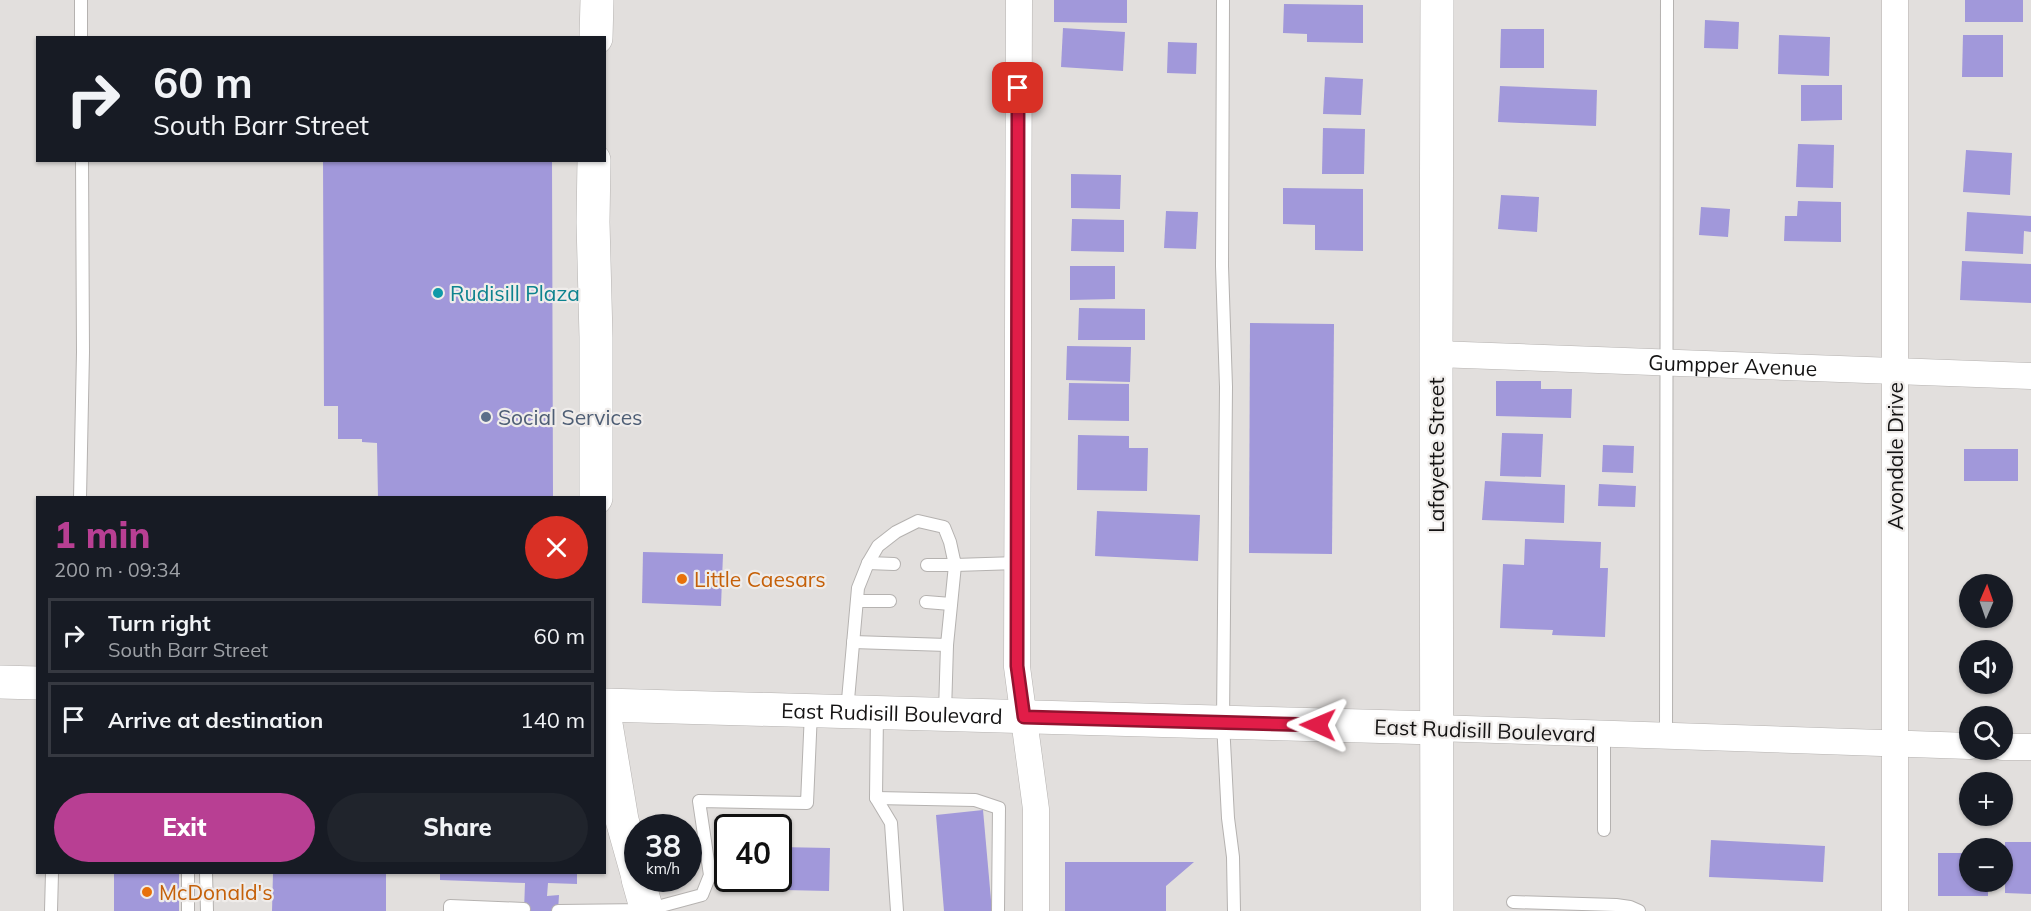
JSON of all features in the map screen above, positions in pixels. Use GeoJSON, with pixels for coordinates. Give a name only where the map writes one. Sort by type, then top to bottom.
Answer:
{"type":"FeatureCollection","features":[{"type":"Feature","properties":{"kind":"main road"},"geometry":{"type":"LineString","coordinates":[[596,36],[597,0]]}},
{"type":"Feature","properties":{"kind":"main road","name":"Lafayette Street"},"geometry":{"type":"LineString","coordinates":[[1437,0],[1437,911]]}},
{"type":"Feature","properties":{"kind":"main road"},"geometry":{"type":"LineString","coordinates":[[594,162],[596,496]]}},
{"type":"Feature","properties":{"kind":"main road"},"geometry":{"type":"LineString","coordinates":[[0,682],[36,683]]}},
{"type":"Feature","properties":{"kind":"main road","name":"East Rudisill Boulevard"},"geometry":{"type":"LineString","coordinates":[[606,705],[1436,728]]}},
{"type":"Feature","properties":{"kind":"main road"},"geometry":{"type":"LineString","coordinates":[[606,724],[624,827]]}},
{"type":"Feature","properties":{"kind":"main road"},"geometry":{"type":"LineString","coordinates":[[642,892],[647,911]]}},
{"type":"Feature","properties":{"kind":"street"},"geometry":{"type":"LineString","coordinates":[[1018,0],[1017,666],[1036,809],[1036,911]]}},
{"type":"Feature","properties":{"kind":"street","name":"Avondale Drive"},"geometry":{"type":"LineString","coordinates":[[1894,911],[1895,0]]}},
{"type":"Feature","properties":{"kind":"street","name":"Gumpper Avenue"},"geometry":{"type":"LineString","coordinates":[[1436,354],[2031,376]]}},
{"type":"Feature","properties":{"kind":"street","name":"East Rudisill Boulevard"},"geometry":{"type":"LineString","coordinates":[[1436,728],[1959,746]]}},
{"type":"Feature","properties":{"kind":"street"},"geometry":{"type":"LineString","coordinates":[[2013,747],[2031,747]]}},
{"type":"Feature","properties":{"kind":"lane"},"geometry":{"type":"LineString","coordinates":[[81,0],[81,36]]}},
{"type":"Feature","properties":{"kind":"lane"},"geometry":{"type":"LineString","coordinates":[[1223,0],[1222,266],[1226,376],[1223,723],[1228,818],[1233,857],[1234,911]]}},
{"type":"Feature","properties":{"kind":"lane"},"geometry":{"type":"LineString","coordinates":[[1666,736],[1667,0]]}},
{"type":"Feature","properties":{"kind":"lane"},"geometry":{"type":"LineString","coordinates":[[80,496],[83,352],[82,162]]}},
{"type":"Feature","properties":{"kind":"lane"},"geometry":{"type":"LineString","coordinates":[[897,911],[891,823],[876,798],[853,642],[858,588],[868,563],[878,546],[896,532],[918,521],[944,527],[955,565],[947,645],[944,715]]}},
{"type":"Feature","properties":{"kind":"lane"},"geometry":{"type":"LineString","coordinates":[[868,563],[894,564]]}},
{"type":"Feature","properties":{"kind":"lane"},"geometry":{"type":"LineString","coordinates":[[927,565],[1017,563]]}},
{"type":"Feature","properties":{"kind":"lane"},"geometry":{"type":"LineString","coordinates":[[857,601],[890,601]]}},
{"type":"Feature","properties":{"kind":"lane"},"geometry":{"type":"LineString","coordinates":[[926,603],[951,604]]}},
{"type":"Feature","properties":{"kind":"lane"},"geometry":{"type":"LineString","coordinates":[[853,642],[947,645]]}},
{"type":"Feature","properties":{"kind":"lane"},"geometry":{"type":"LineString","coordinates":[[558,911],[647,911],[702,895],[710,875],[699,801],[807,803],[811,711]]}},
{"type":"Feature","properties":{"kind":"lane"},"geometry":{"type":"LineString","coordinates":[[1604,733],[1604,830]]}},
{"type":"Feature","properties":{"kind":"lane"},"geometry":{"type":"LineString","coordinates":[[876,798],[975,800],[999,808],[998,911]]}},
{"type":"Feature","properties":{"kind":"lane"},"geometry":{"type":"LineString","coordinates":[[51,911],[52,874]]}},
{"type":"Feature","properties":{"kind":"lane"},"geometry":{"type":"LineString","coordinates":[[188,874],[188,911]]}},
{"type":"Feature","properties":{"kind":"lane"},"geometry":{"type":"LineString","coordinates":[[206,874],[207,911]]}},
{"type":"Feature","properties":{"kind":"lane"},"geometry":{"type":"LineString","coordinates":[[1513,902],[1617,905],[1639,911]]}},
{"type":"Feature","properties":{"kind":"lane"},"geometry":{"type":"LineString","coordinates":[[450,911],[450,906],[524,909]]}},
{"type":"Feature","properties":{"kind":"building"},"geometry":{"type":"Polygon","coordinates":[[[1054,0],[1127,0],[1127,23],[1054,22],[1054,0]]]}},
{"type":"Feature","properties":{"kind":"building"},"geometry":{"type":"Polygon","coordinates":[[[1965,0],[2023,0],[2023,22],[1965,22],[1965,0]]]}},
{"type":"Feature","properties":{"kind":"building"},"geometry":{"type":"Polygon","coordinates":[[[1284,4],[1363,5],[1363,43],[1307,42],[1307,34],[1283,33],[1284,4]]]}},
{"type":"Feature","properties":{"kind":"building"},"geometry":{"type":"Polygon","coordinates":[[[1705,20],[1739,22],[1738,49],[1704,48],[1705,20]]]}},
{"type":"Feature","properties":{"kind":"building"},"geometry":{"type":"Polygon","coordinates":[[[1063,28],[1125,32],[1123,71],[1061,67],[1063,28]]]}},
{"type":"Feature","properties":{"kind":"building"},"geometry":{"type":"Polygon","coordinates":[[[1501,29],[1544,29],[1544,68],[1500,68],[1501,29]]]}},
{"type":"Feature","properties":{"kind":"building"},"geometry":{"type":"Polygon","coordinates":[[[1779,35],[1830,37],[1829,76],[1778,74],[1779,35]]]}},
{"type":"Feature","properties":{"kind":"building"},"geometry":{"type":"Polygon","coordinates":[[[1963,35],[2003,35],[2003,77],[1962,77],[1963,35]]]}},
{"type":"Feature","properties":{"kind":"building"},"geometry":{"type":"Polygon","coordinates":[[[1168,42],[1197,43],[1196,74],[1167,73],[1168,42]]]}},
{"type":"Feature","properties":{"kind":"building"},"geometry":{"type":"Polygon","coordinates":[[[1325,77],[1363,79],[1361,115],[1323,114],[1325,77]]]}},
{"type":"Feature","properties":{"kind":"building"},"geometry":{"type":"Polygon","coordinates":[[[1801,85],[1842,85],[1842,120],[1801,121],[1801,85]]]}},
{"type":"Feature","properties":{"kind":"building"},"geometry":{"type":"Polygon","coordinates":[[[1500,86],[1597,90],[1596,126],[1498,122],[1500,86]]]}},
{"type":"Feature","properties":{"kind":"building"},"geometry":{"type":"Polygon","coordinates":[[[1323,128],[1365,129],[1364,174],[1322,174],[1323,128]]]}},
{"type":"Feature","properties":{"kind":"building"},"geometry":{"type":"Polygon","coordinates":[[[1798,144],[1834,145],[1833,188],[1796,187],[1798,144]]]}},
{"type":"Feature","properties":{"kind":"building"},"geometry":{"type":"Polygon","coordinates":[[[1966,150],[2012,153],[2010,195],[1963,192],[1966,150]]]}},
{"type":"Feature","properties":{"kind":"building","name":"Rudisill Plaza"},"geometry":{"type":"Polygon","coordinates":[[[323,162],[552,162],[553,496],[378,496],[377,443],[362,442],[362,439],[338,439],[338,406],[324,406],[323,162]]]}},
{"type":"Feature","properties":{"kind":"building"},"geometry":{"type":"Polygon","coordinates":[[[1071,174],[1121,175],[1120,209],[1071,208],[1071,174]]]}},
{"type":"Feature","properties":{"kind":"building"},"geometry":{"type":"Polygon","coordinates":[[[1283,188],[1363,189],[1363,251],[1315,250],[1315,225],[1283,224],[1283,188]]]}},
{"type":"Feature","properties":{"kind":"building"},"geometry":{"type":"Polygon","coordinates":[[[1501,195],[1539,197],[1537,232],[1498,229],[1501,195]]]}},
{"type":"Feature","properties":{"kind":"building"},"geometry":{"type":"Polygon","coordinates":[[[1798,201],[1841,202],[1841,242],[1784,241],[1785,216],[1797,216],[1798,201]]]}},
{"type":"Feature","properties":{"kind":"building"},"geometry":{"type":"Polygon","coordinates":[[[1701,207],[1730,209],[1728,237],[1699,235],[1701,207]]]}},
{"type":"Feature","properties":{"kind":"building"},"geometry":{"type":"Polygon","coordinates":[[[1166,211],[1198,212],[1196,249],[1164,248],[1166,211]]]}},
{"type":"Feature","properties":{"kind":"building"},"geometry":{"type":"Polygon","coordinates":[[[1967,212],[2031,216],[2031,232],[2024,231],[2023,254],[1965,251],[1967,212]]]}},
{"type":"Feature","properties":{"kind":"building"},"geometry":{"type":"Polygon","coordinates":[[[1072,219],[1124,220],[1124,252],[1071,251],[1072,219]]]}},
{"type":"Feature","properties":{"kind":"building"},"geometry":{"type":"Polygon","coordinates":[[[1962,261],[2031,264],[2031,303],[1960,300],[1962,261]]]}},
{"type":"Feature","properties":{"kind":"building"},"geometry":{"type":"Polygon","coordinates":[[[1070,266],[1115,266],[1115,299],[1070,300],[1070,266]]]}},
{"type":"Feature","properties":{"kind":"building"},"geometry":{"type":"Polygon","coordinates":[[[1079,308],[1145,309],[1145,340],[1078,340],[1079,308]]]}},
{"type":"Feature","properties":{"kind":"building"},"geometry":{"type":"Polygon","coordinates":[[[1250,323],[1334,324],[1332,554],[1249,553],[1250,323]]]}},
{"type":"Feature","properties":{"kind":"building"},"geometry":{"type":"Polygon","coordinates":[[[1067,346],[1131,347],[1130,382],[1066,380],[1067,346]]]}},
{"type":"Feature","properties":{"kind":"building"},"geometry":{"type":"Polygon","coordinates":[[[1496,381],[1541,381],[1541,389],[1572,389],[1571,418],[1496,416],[1496,381]]]}},
{"type":"Feature","properties":{"kind":"building"},"geometry":{"type":"Polygon","coordinates":[[[1069,383],[1129,384],[1129,421],[1068,420],[1069,383]]]}},
{"type":"Feature","properties":{"kind":"building"},"geometry":{"type":"Polygon","coordinates":[[[1502,433],[1543,434],[1541,477],[1500,476],[1502,433]]]}},
{"type":"Feature","properties":{"kind":"building"},"geometry":{"type":"Polygon","coordinates":[[[1078,435],[1129,436],[1129,448],[1148,448],[1147,491],[1077,490],[1078,435]]]}},
{"type":"Feature","properties":{"kind":"building"},"geometry":{"type":"Polygon","coordinates":[[[1603,445],[1634,446],[1633,473],[1602,472],[1603,445]]]}},
{"type":"Feature","properties":{"kind":"building"},"geometry":{"type":"Polygon","coordinates":[[[1964,449],[2018,449],[2018,481],[1964,481],[1964,449]]]}},
{"type":"Feature","properties":{"kind":"building"},"geometry":{"type":"Polygon","coordinates":[[[1485,481],[1565,485],[1564,523],[1482,520],[1485,481]]]}},
{"type":"Feature","properties":{"kind":"building"},"geometry":{"type":"Polygon","coordinates":[[[1599,484],[1636,486],[1635,507],[1598,506],[1599,484]]]}},
{"type":"Feature","properties":{"kind":"building"},"geometry":{"type":"Polygon","coordinates":[[[1097,511],[1200,515],[1198,561],[1095,556],[1097,511]]]}},
{"type":"Feature","properties":{"kind":"building"},"geometry":{"type":"Polygon","coordinates":[[[1525,539],[1601,542],[1600,568],[1608,568],[1605,637],[1552,635],[1553,630],[1500,628],[1503,564],[1524,565],[1525,539]]]}},
{"type":"Feature","properties":{"kind":"building","name":"Little Caesars"},"geometry":{"type":"Polygon","coordinates":[[[643,552],[723,554],[721,606],[642,603],[643,552]]]}},
{"type":"Feature","properties":{"kind":"building"},"geometry":{"type":"Polygon","coordinates":[[[983,810],[992,911],[944,911],[936,815],[983,810]]]}},
{"type":"Feature","properties":{"kind":"building"},"geometry":{"type":"Polygon","coordinates":[[[1711,840],[1825,846],[1823,882],[1709,877],[1711,840]]]}},
{"type":"Feature","properties":{"kind":"building"},"geometry":{"type":"Polygon","coordinates":[[[2013,842],[2031,842],[2031,894],[2005,893],[2013,892],[2013,842]]]}},
{"type":"Feature","properties":{"kind":"building"},"geometry":{"type":"Polygon","coordinates":[[[792,847],[830,848],[829,891],[792,890],[792,847]]]}},
{"type":"Feature","properties":{"kind":"building"},"geometry":{"type":"Polygon","coordinates":[[[1938,853],[1959,853],[1959,892],[1988,892],[1988,896],[1938,896],[1938,853]]]}},
{"type":"Feature","properties":{"kind":"building"},"geometry":{"type":"Polygon","coordinates":[[[1065,862],[1194,862],[1166,886],[1166,911],[1065,911],[1065,862]]]}},
{"type":"Feature","properties":{"kind":"building","name":"McDonald's"},"geometry":{"type":"Polygon","coordinates":[[[114,874],[179,874],[179,911],[114,911],[114,874]]]}},
{"type":"Feature","properties":{"kind":"building"},"geometry":{"type":"Polygon","coordinates":[[[273,874],[386,874],[386,911],[272,911],[273,874]]]}},
{"type":"Feature","properties":{"kind":"building"},"geometry":{"type":"Polygon","coordinates":[[[440,874],[577,874],[577,884],[548,883],[547,896],[559,895],[558,911],[524,911],[525,883],[440,880],[440,874]]]}},
{"type":"Feature","properties":{"kind":"place","name":"Rudisill Plaza"},"geometry":{"type":"Point","coordinates":[438,293]}},
{"type":"Feature","properties":{"kind":"place","name":"Social Services"},"geometry":{"type":"Point","coordinates":[486,417]}},
{"type":"Feature","properties":{"kind":"place","name":"Little Caesars"},"geometry":{"type":"Point","coordinates":[682,579]}},
{"type":"Feature","properties":{"kind":"place","name":"McDonald's"},"geometry":{"type":"Point","coordinates":[147,892]}},
{"type":"Feature","properties":{"kind":"route"},"geometry":{"type":"LineString","coordinates":[[1018,88],[1017,666],[1024,717],[1318,725]]}}]}
